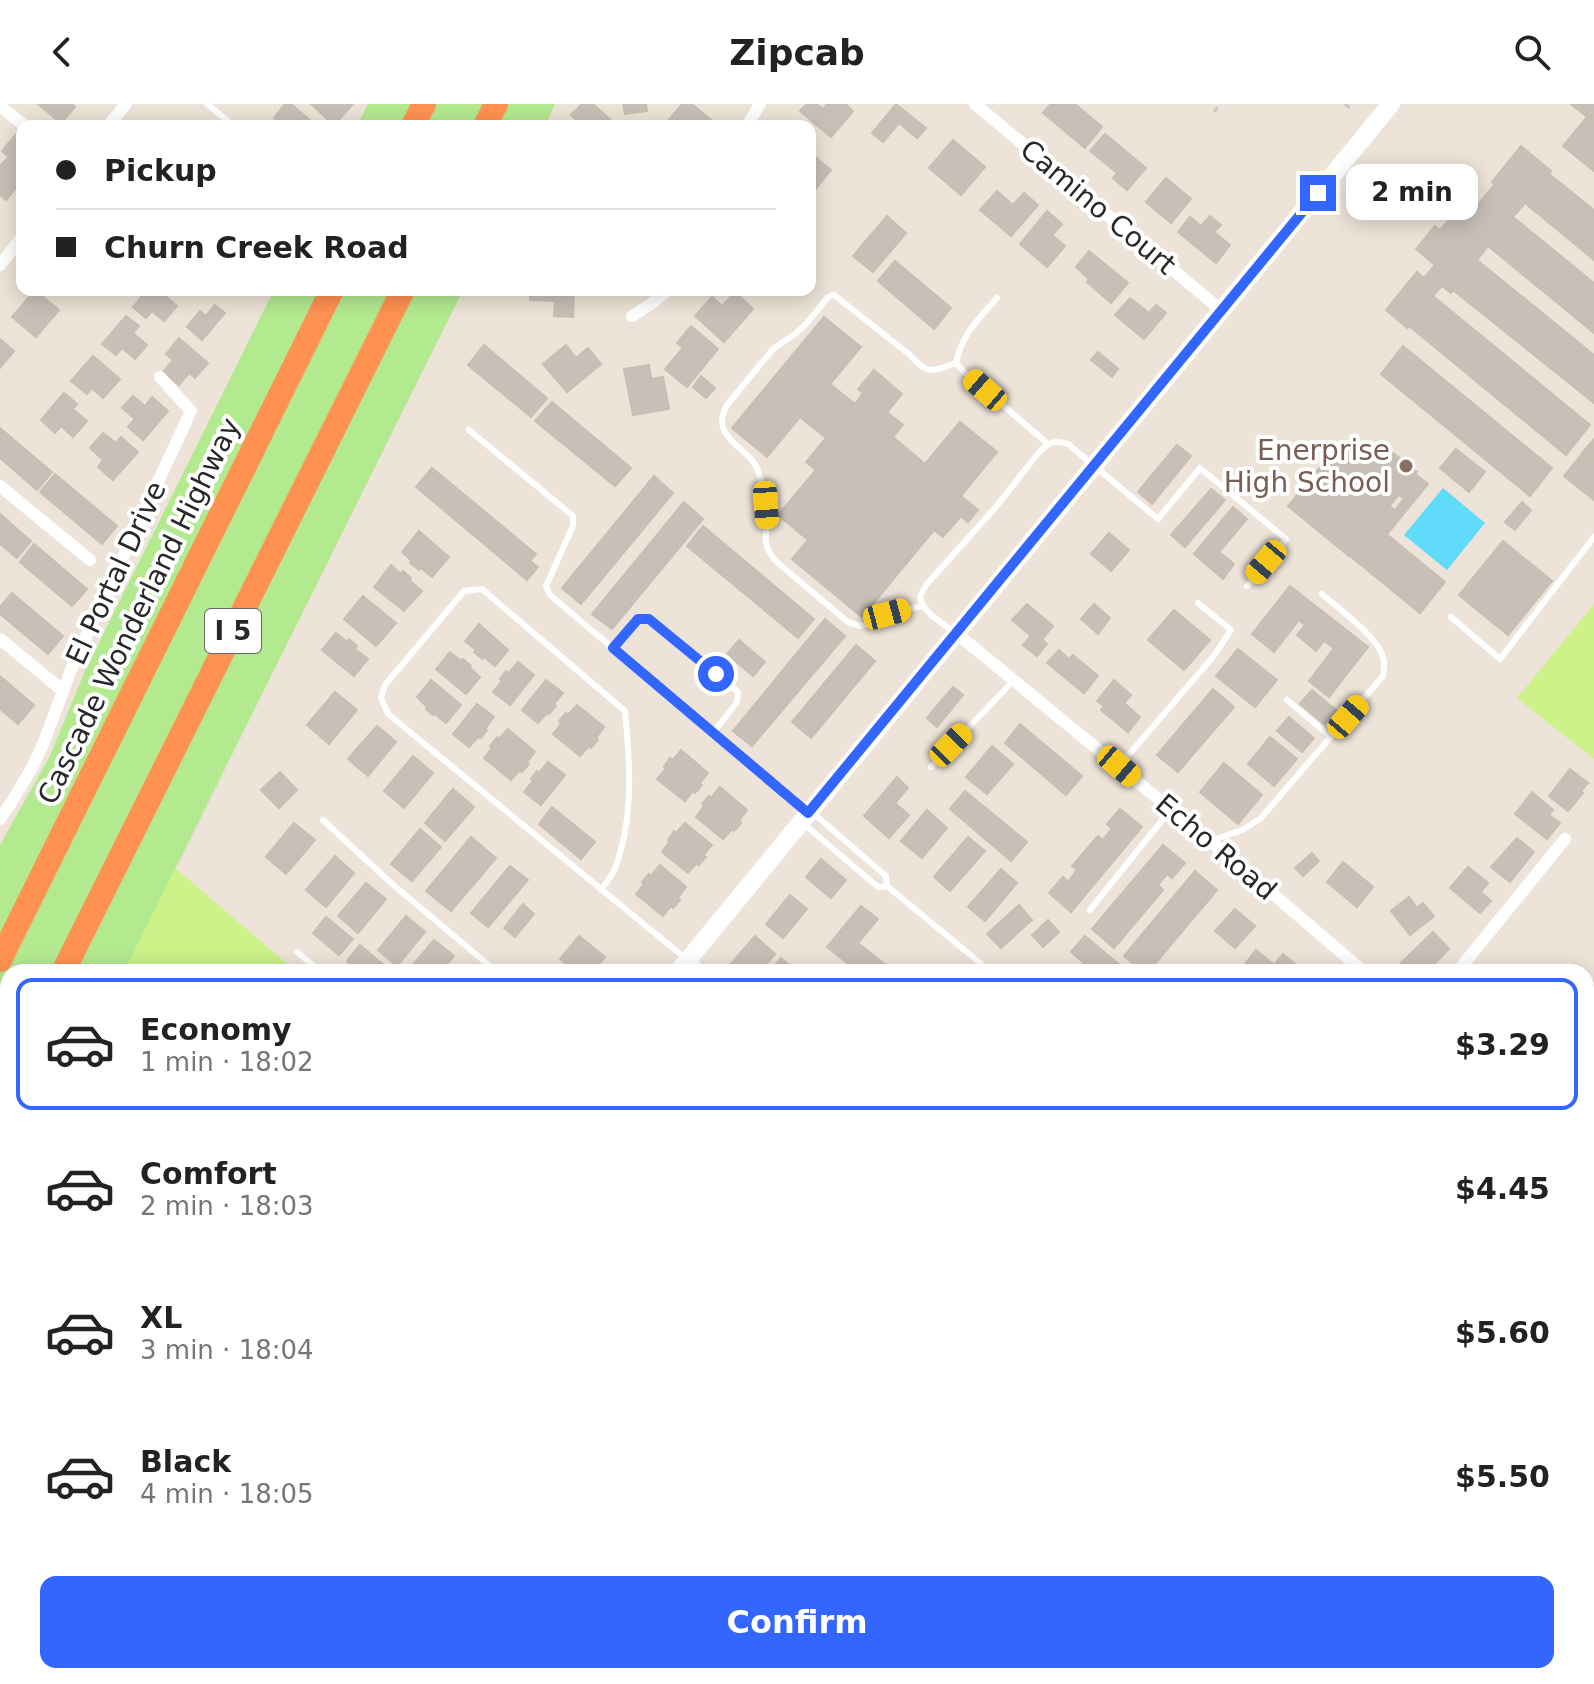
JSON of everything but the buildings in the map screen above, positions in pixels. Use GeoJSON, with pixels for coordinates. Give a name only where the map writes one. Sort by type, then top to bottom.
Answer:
{"type":"FeatureCollection","features":[{"type":"Feature","properties":{"kind":"highway","name":"Cascade Wonderland Highway"},"geometry":{"type":"LineString","coordinates":[[0,960],[329,296]]}},
{"type":"Feature","properties":{"kind":"highway","name":"I 5"},"geometry":{"type":"LineString","coordinates":[[67,964],[400,296]]}},
{"type":"Feature","properties":{"kind":"main road"},"geometry":{"type":"LineString","coordinates":[[692,964],[806,815],[1391,104]]}},
{"type":"Feature","properties":{"kind":"street"},"geometry":{"type":"LineString","coordinates":[[113,120],[126,104]]}},
{"type":"Feature","properties":{"kind":"street","name":"Camino Court"},"geometry":{"type":"LineString","coordinates":[[975,104],[1221,310]]}},
{"type":"Feature","properties":{"kind":"street"},"geometry":{"type":"LineString","coordinates":[[0,106],[18,120]]}},
{"type":"Feature","properties":{"kind":"street"},"geometry":{"type":"LineString","coordinates":[[0,265],[16,245]]}},
{"type":"Feature","properties":{"kind":"street"},"geometry":{"type":"LineString","coordinates":[[632,316],[661,296]]}},
{"type":"Feature","properties":{"kind":"street","name":"El Portal Drive"},"geometry":{"type":"LineString","coordinates":[[0,819],[33,766],[74,662],[191,411],[160,377]]}},
{"type":"Feature","properties":{"kind":"street"},"geometry":{"type":"LineString","coordinates":[[0,486],[90,560]]}},
{"type":"Feature","properties":{"kind":"street","name":"Echo Road"},"geometry":{"type":"LineString","coordinates":[[956,633],[1355,964]]}},
{"type":"Feature","properties":{"kind":"street"},"geometry":{"type":"LineString","coordinates":[[0,639],[62,690]]}},
{"type":"Feature","properties":{"kind":"street"},"geometry":{"type":"LineString","coordinates":[[1463,964],[1565,839]]}},
{"type":"Feature","properties":{"kind":"lane"},"geometry":{"type":"LineString","coordinates":[[207,104],[227,120]]}},
{"type":"Feature","properties":{"kind":"lane"},"geometry":{"type":"LineString","coordinates":[[922,606],[887,614],[860,626],[848,622],[779,564],[770,554],[766,542],[766,505],[758,472],[754,462],[726,434],[722,415],[773,349],[795,334],[828,297],[834,295],[921,367],[932,371],[956,363]]}},
{"type":"Feature","properties":{"kind":"lane"},"geometry":{"type":"LineString","coordinates":[[956,363],[959,348],[971,327],[997,298]]}},
{"type":"Feature","properties":{"kind":"lane"},"geometry":{"type":"LineString","coordinates":[[956,363],[1048,444]]}},
{"type":"Feature","properties":{"kind":"lane"},"geometry":{"type":"LineString","coordinates":[[469,430],[573,516],[573,526],[546,586],[550,595],[806,815],[878,887],[887,886]]}},
{"type":"Feature","properties":{"kind":"lane"},"geometry":{"type":"LineString","coordinates":[[956,633],[922,606],[920,597],[926,585],[1048,444],[1056,441],[1068,444],[1158,519],[1200,468],[1286,539],[1247,586]]}},
{"type":"Feature","properties":{"kind":"lane"},"geometry":{"type":"LineString","coordinates":[[1451,617],[1500,659],[1594,537]]}},
{"type":"Feature","properties":{"kind":"lane"},"geometry":{"type":"LineString","coordinates":[[601,890],[614,872],[626,832],[629,758],[625,711],[482,589],[464,591],[385,685],[381,698],[388,714],[601,890],[684,964]]}},
{"type":"Feature","properties":{"kind":"lane"},"geometry":{"type":"LineString","coordinates":[[1210,841],[1242,830],[1260,819],[1383,676],[1385,665],[1375,642],[1322,594]]}},
{"type":"Feature","properties":{"kind":"lane"},"geometry":{"type":"LineString","coordinates":[[1119,766],[1213,657],[1231,630],[1198,603]]}},
{"type":"Feature","properties":{"kind":"lane"},"geometry":{"type":"LineString","coordinates":[[613,648],[638,619],[649,619],[738,692],[737,702],[713,733]]}},
{"type":"Feature","properties":{"kind":"lane"},"geometry":{"type":"LineString","coordinates":[[931,767],[1014,680]]}},
{"type":"Feature","properties":{"kind":"lane"},"geometry":{"type":"LineString","coordinates":[[1287,700],[1331,737]]}},
{"type":"Feature","properties":{"kind":"lane"},"geometry":{"type":"LineString","coordinates":[[1090,910],[1171,809]]}},
{"type":"Feature","properties":{"kind":"lane"},"geometry":{"type":"LineString","coordinates":[[806,815],[886,876],[887,886],[981,964]]}},
{"type":"Feature","properties":{"kind":"lane"},"geometry":{"type":"LineString","coordinates":[[323,820],[391,883],[487,964]]}},
{"type":"Feature","properties":{"kind":"lane"},"geometry":{"type":"LineString","coordinates":[[297,952],[311,964]]}},
{"type":"Feature","properties":{"kind":"path"},"geometry":{"type":"LineString","coordinates":[[1214,112],[1220,104]]}},
{"type":"Feature","properties":{"kind":"path"},"geometry":{"type":"LineString","coordinates":[[1345,104],[1350,108]]}},
{"type":"Feature","properties":{"kind":"green space"},"geometry":{"type":"Polygon","coordinates":[[[368,104],[555,104],[548,120],[360,120],[368,104]]]}},
{"type":"Feature","properties":{"kind":"green space"},"geometry":{"type":"Polygon","coordinates":[[[271,296],[460,296],[128,964],[0,964],[0,845],[50,756],[85,671],[271,296]]]}},
{"type":"Feature","properties":{"kind":"green space"},"geometry":{"type":"Polygon","coordinates":[[[1594,604],[1594,759],[1517,698],[1594,604]]]}},
{"type":"Feature","properties":{"kind":"green space"},"geometry":{"type":"Polygon","coordinates":[[[175,868],[288,964],[128,964],[175,868]]]}},
{"type":"Feature","properties":{"kind":"water"},"geometry":{"type":"Polygon","coordinates":[[[1443,488],[1485,523],[1447,570],[1404,535],[1443,488]]]}},
{"type":"Feature","properties":{"kind":"place","name":"Enerprise High School"},"geometry":{"type":"Point","coordinates":[1406,466]}},
{"type":"Feature","properties":{"kind":"route"},"geometry":{"type":"LineString","coordinates":[[716,674],[649,619],[638,619],[613,648],[808,813],[1318,193]]}}]}
